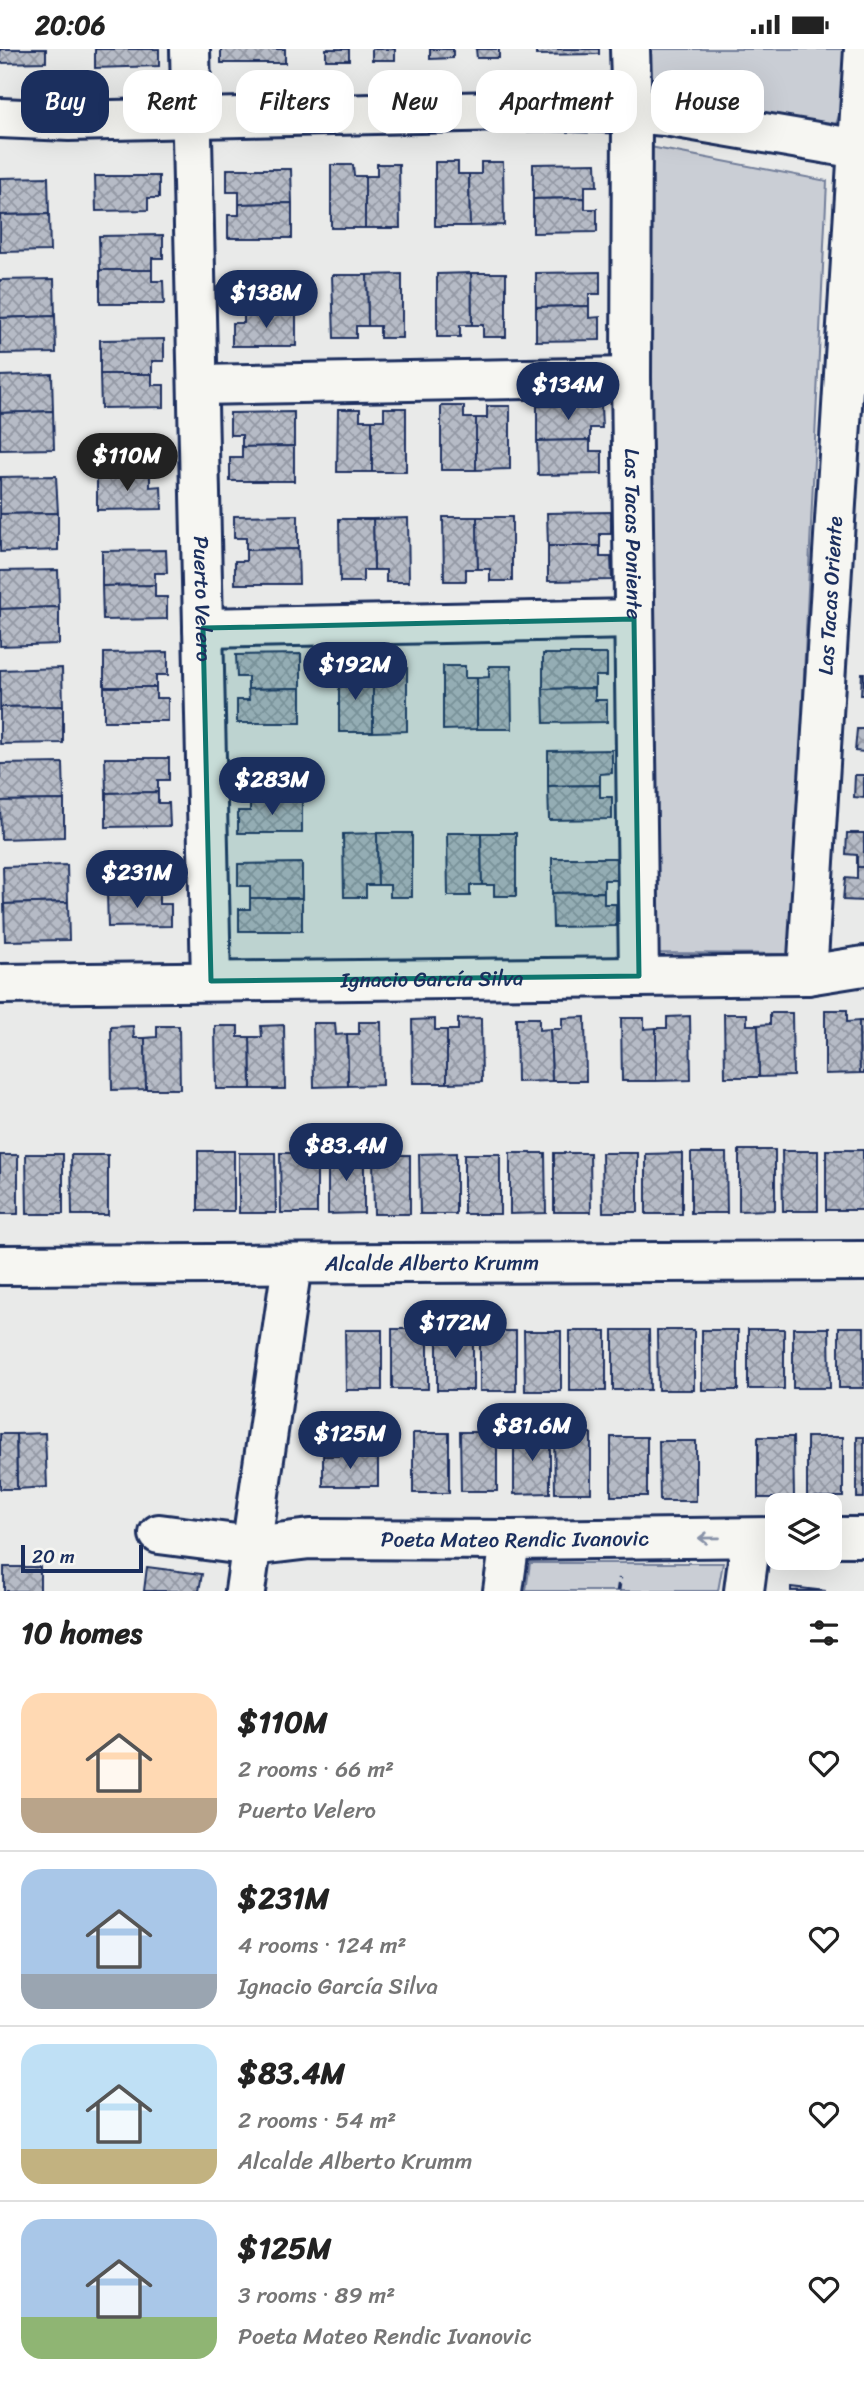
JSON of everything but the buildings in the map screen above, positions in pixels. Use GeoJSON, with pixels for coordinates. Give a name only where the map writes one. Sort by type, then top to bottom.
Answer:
{"type":"FeatureCollection","features":[{"type":"Feature","properties":{"kind":"street","name":"Puerto Velero"},"geometry":{"type":"LineString","coordinates":[[190,49],[191,70]]}},
{"type":"Feature","properties":{"kind":"street","name":"Las Tacas Poniente"},"geometry":{"type":"LineString","coordinates":[[630,49],[631,70]]}},
{"type":"Feature","properties":{"kind":"street","name":"Las Tacas Oriente"},"geometry":{"type":"LineString","coordinates":[[807,975],[861,149],[864,49]]}},
{"type":"Feature","properties":{"kind":"street"},"geometry":{"type":"LineString","coordinates":[[222,118],[476,112]]}},
{"type":"Feature","properties":{"kind":"street"},"geometry":{"type":"LineString","coordinates":[[637,113],[861,149]]}},
{"type":"Feature","properties":{"kind":"street"},"geometry":{"type":"LineString","coordinates":[[0,118],[123,120]]}},
{"type":"Feature","properties":{"kind":"street","name":"Puerto Velero"},"geometry":{"type":"LineString","coordinates":[[192,133],[211,981]]}},
{"type":"Feature","properties":{"kind":"street","name":"Las Tacas Poniente"},"geometry":{"type":"LineString","coordinates":[[632,133],[631,377],[639,976]]}},
{"type":"Feature","properties":{"kind":"street"},"geometry":{"type":"LineString","coordinates":[[198,385],[631,377]]}},
{"type":"Feature","properties":{"kind":"street"},"geometry":{"type":"LineString","coordinates":[[203,628],[634,619]]}},
{"type":"Feature","properties":{"kind":"street","name":"Ignacio García Silva"},"geometry":{"type":"LineString","coordinates":[[0,984],[807,975],[864,966]]}},
{"type":"Feature","properties":{"kind":"street","name":"Alcalde Alberto Krumm"},"geometry":{"type":"LineString","coordinates":[[0,1265],[864,1261]]}},
{"type":"Feature","properties":{"kind":"street"},"geometry":{"type":"LineString","coordinates":[[245,1591],[292,1264]]}},
{"type":"Feature","properties":{"kind":"street","name":"Poeta Mateo Rendic Ivanovic"},"geometry":{"type":"LineString","coordinates":[[159,1534],[252,1546],[310,1539],[764,1537]]}},
{"type":"Feature","properties":{"kind":"street"},"geometry":{"type":"LineString","coordinates":[[744,1591],[764,1537]]}},
{"type":"Feature","properties":{"kind":"street"},"geometry":{"type":"LineString","coordinates":[[842,1537],[864,1537]]}},
{"type":"Feature","properties":{"kind":"street"},"geometry":{"type":"LineString","coordinates":[[503,1591],[510,1540]]}},
{"type":"Feature","properties":{"kind":"highlighted area"},"geometry":{"type":"Polygon","coordinates":[[[634,619],[639,976],[211,981],[203,628],[634,619]]]}},
{"type":"Feature","properties":{"kind":"shaded area"},"geometry":{"type":"Polygon","coordinates":[[[634,49],[845,49],[842,107],[832,128],[764,117],[764,70],[651,70],[651,99],[646,98],[634,49]]]}},
{"type":"Feature","properties":{"kind":"shaded area"},"geometry":{"type":"Polygon","coordinates":[[[640,145],[827,181],[791,954],[652,953],[640,145]]]}},
{"type":"Feature","properties":{"kind":"shaded area"},"geometry":{"type":"Polygon","coordinates":[[[530,1563],[723,1563],[718,1591],[526,1591],[530,1563]]]}}]}
